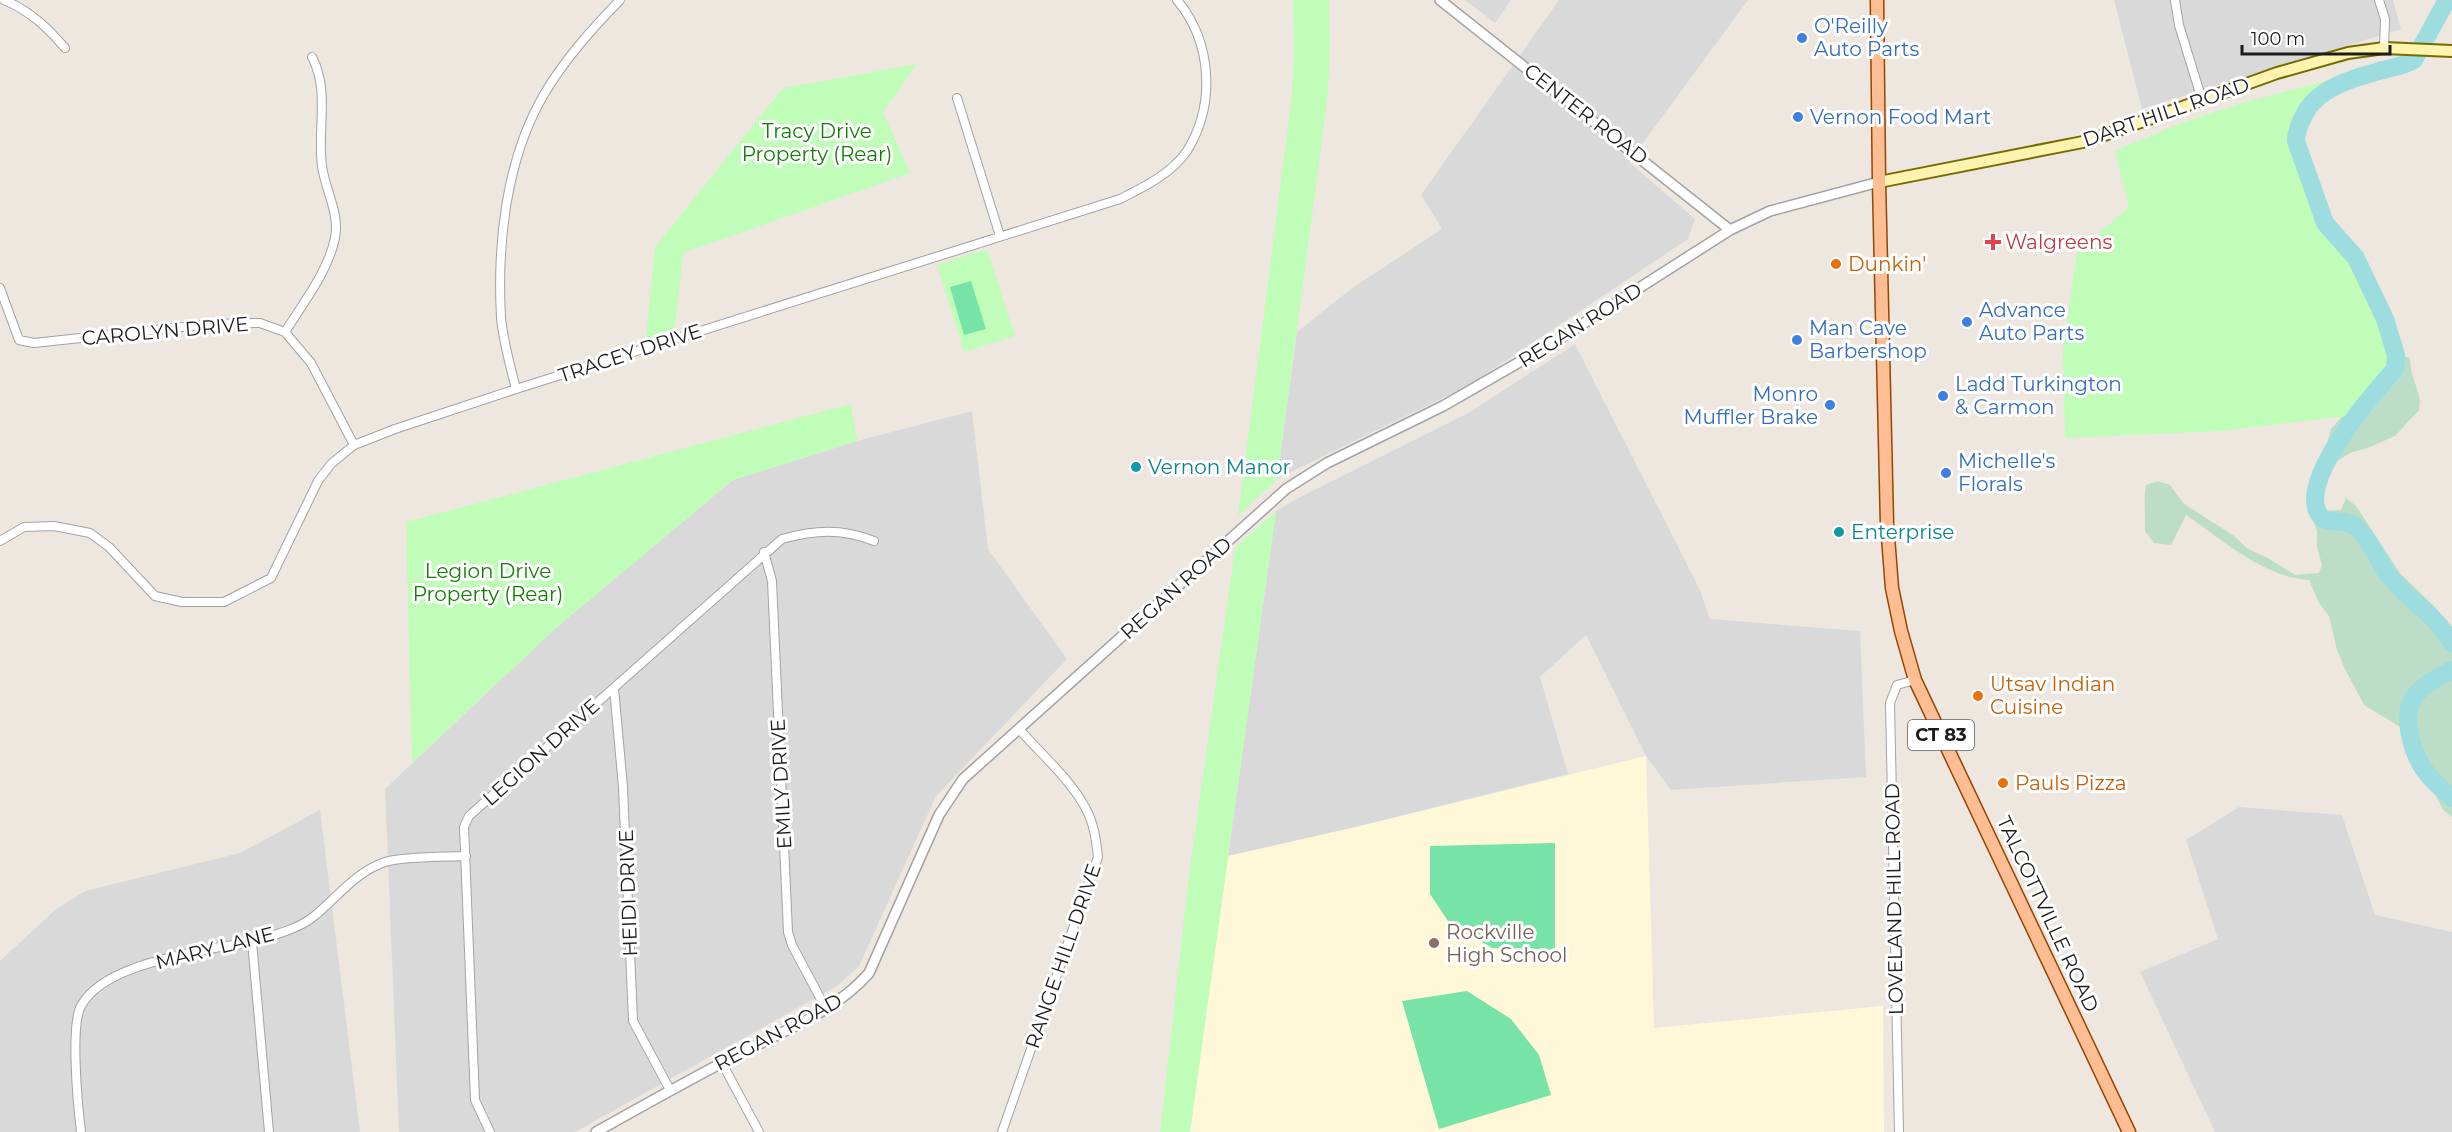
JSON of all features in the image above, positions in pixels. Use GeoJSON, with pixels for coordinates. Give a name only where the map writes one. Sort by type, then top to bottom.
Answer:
{"type":"FeatureCollection","features":[{"type":"Feature","properties":{"kind":"main road","name":"TALCOTTVILLE ROAD"},"geometry":{"type":"LineString","coordinates":[[1877,0],[1888,532],[1892,588],[1900,631],[1915,680],[2129,1132]]}},
{"type":"Feature","properties":{"kind":"main road","name":"DART HILL ROAD"},"geometry":{"type":"LineString","coordinates":[[1879,183],[2088,141],[2277,73],[2348,53],[2384,48],[2452,51]]}},
{"type":"Feature","properties":{"kind":"street"},"geometry":{"type":"LineString","coordinates":[[4,0],[24,8],[65,48]]}},
{"type":"Feature","properties":{"kind":"street"},"geometry":{"type":"LineString","coordinates":[[516,389],[501,318],[502,260],[508,198],[519,156],[543,97],[583,38],[620,0]]}},
{"type":"Feature","properties":{"kind":"street","name":"TRACEY DRIVE"},"geometry":{"type":"LineString","coordinates":[[0,540],[24,527],[54,526],[90,533],[109,547],[155,596],[182,602],[224,602],[271,578],[318,481],[330,464],[354,445],[516,389],[1120,199],[1151,184],[1186,151],[1204,110],[1208,80],[1204,53],[1196,27],[1177,0]]}},
{"type":"Feature","properties":{"kind":"street","name":"CENTER ROAD"},"geometry":{"type":"LineString","coordinates":[[1440,0],[1730,230]]}},
{"type":"Feature","properties":{"kind":"street"},"geometry":{"type":"LineString","coordinates":[[2175,0],[2179,25],[2202,100]]}},
{"type":"Feature","properties":{"kind":"street"},"geometry":{"type":"LineString","coordinates":[[2379,0],[2385,19],[2384,48]]}},
{"type":"Feature","properties":{"kind":"street"},"geometry":{"type":"LineString","coordinates":[[312,57],[319,69],[322,84],[322,166],[334,210],[335,236],[329,258],[285,332],[311,363],[354,445]]}},
{"type":"Feature","properties":{"kind":"street"},"geometry":{"type":"LineString","coordinates":[[957,98],[1000,236]]}},
{"type":"Feature","properties":{"kind":"street","name":"REGAN ROAD"},"geometry":{"type":"LineString","coordinates":[[596,1132],[670,1090],[826,1009],[854,991],[869,974],[939,815],[963,779],[1286,489],[1327,463],[1443,406],[1547,347],[1730,230],[1770,211],[1879,183]]}},
{"type":"Feature","properties":{"kind":"street","name":"CAROLYN DRIVE"},"geometry":{"type":"LineString","coordinates":[[0,288],[19,340],[34,343],[210,324],[260,322],[285,332]]}},
{"type":"Feature","properties":{"kind":"street","name":"LEGION DRIVE"},"geometry":{"type":"LineString","coordinates":[[489,1132],[475,1100],[464,827],[469,816],[764,552],[782,539],[811,531],[853,533],[874,542]]}},
{"type":"Feature","properties":{"kind":"street","name":"EMILY DRIVE"},"geometry":{"type":"LineString","coordinates":[[764,552],[772,581],[788,932],[792,945],[826,1009]]}},
{"type":"Feature","properties":{"kind":"street","name":"LOVELAND HILL ROAD"},"geometry":{"type":"LineString","coordinates":[[1899,1132],[1890,702],[1897,685],[1915,680]]}},
{"type":"Feature","properties":{"kind":"street","name":"HEIDI DRIVE"},"geometry":{"type":"LineString","coordinates":[[614,688],[623,787],[633,1021],[670,1090]]}},
{"type":"Feature","properties":{"kind":"street","name":"RANGE HILL DRIVE"},"geometry":{"type":"LineString","coordinates":[[1002,1132],[1098,857],[1095,832],[1085,807],[1019,729]]}},
{"type":"Feature","properties":{"kind":"street","name":"MARY LANE"},"geometry":{"type":"LineString","coordinates":[[81,1132],[76,1079],[76,1037],[80,1006],[99,985],[123,971],[215,948],[252,942],[291,928],[312,918],[369,868],[388,861],[466,856]]}},
{"type":"Feature","properties":{"kind":"street"},"geometry":{"type":"LineString","coordinates":[[252,942],[269,1132]]}},
{"type":"Feature","properties":{"kind":"street"},"geometry":{"type":"LineString","coordinates":[[722,1063],[759,1132]]}},
{"type":"Feature","properties":{"kind":"shaded area"},"geometry":{"type":"Polygon","coordinates":[[[1465,0],[1511,0],[1495,23],[1465,0]]]}},
{"type":"Feature","properties":{"kind":"shaded area"},"geometry":{"type":"Polygon","coordinates":[[[1559,0],[1748,0],[1629,162],[1695,219],[1688,239],[1471,384],[1277,479],[1297,332],[1351,289],[1442,229],[1421,195],[1559,0]]]}},
{"type":"Feature","properties":{"kind":"shaded area"},"geometry":{"type":"Polygon","coordinates":[[[2114,0],[2393,0],[2401,29],[2142,109],[2114,0]]]}},
{"type":"Feature","properties":{"kind":"shaded area"},"geometry":{"type":"Polygon","coordinates":[[[1575,344],[1700,590],[1710,619],[1860,631],[1866,777],[1671,790],[1646,756],[1586,635],[1540,677],[1568,774],[1356,827],[1228,856],[1276,511],[1470,412],[1575,344]]]}},
{"type":"Feature","properties":{"kind":"shaded area"},"geometry":{"type":"Polygon","coordinates":[[[972,411],[988,549],[1067,659],[936,796],[859,966],[837,986],[575,1132],[399,1132],[385,789],[557,627],[733,480],[857,441],[972,411]]]}},
{"type":"Feature","properties":{"kind":"shaded area","name":"Rockville High School"},"geometry":{"type":"Polygon","coordinates":[[[1646,756],[1654,1028],[1883,1006],[1884,1132],[1190,1132],[1228,856],[1646,756]]]}},
{"type":"Feature","properties":{"kind":"shaded area"},"geometry":{"type":"Polygon","coordinates":[[[2239,807],[2342,815],[2375,915],[2452,932],[2452,1132],[2215,1132],[2140,972],[2218,939],[2186,840],[2239,807]]]}},
{"type":"Feature","properties":{"kind":"shaded area"},"geometry":{"type":"Polygon","coordinates":[[[320,810],[360,1132],[0,1132],[0,961],[55,910],[85,891],[240,853],[320,810]]]}},
{"type":"Feature","properties":{"kind":"green space"},"geometry":{"type":"Polygon","coordinates":[[[1293,0],[1329,0],[1330,51],[1327,103],[1277,479],[1238,516],[1291,103],[1294,56],[1293,0]]]}},
{"type":"Feature","properties":{"kind":"green space","name":"Tracy Drive Property (Rear)"},"geometry":{"type":"Polygon","coordinates":[[[917,64],[883,112],[910,173],[683,253],[674,337],[645,346],[655,247],[783,88],[917,64]]]}},
{"type":"Feature","properties":{"kind":"green space"},"geometry":{"type":"Polygon","coordinates":[[[2373,71],[2379,72],[2318,95],[2308,107],[2296,136],[2298,152],[2325,223],[2360,265],[2385,319],[2396,355],[2395,369],[2356,415],[2220,431],[2065,438],[2063,350],[2077,252],[2129,207],[2115,151],[2187,121],[2233,106],[2373,71]]]}},
{"type":"Feature","properties":{"kind":"green space"},"geometry":{"type":"Polygon","coordinates":[[[987,249],[1015,336],[964,352],[937,265],[987,249]]]}},
{"type":"Feature","properties":{"kind":"green space"},"geometry":{"type":"Polygon","coordinates":[[[971,281],[986,329],[964,335],[950,287],[971,281]]]}},
{"type":"Feature","properties":{"kind":"green space"},"geometry":{"type":"Polygon","coordinates":[[[2397,354],[2410,358],[2411,370],[2420,399],[2419,410],[2395,436],[2350,453],[2330,466],[2321,501],[2325,511],[2341,510],[2346,498],[2356,506],[2400,573],[2436,608],[2452,630],[2452,817],[2443,810],[2402,728],[2364,705],[2337,650],[2329,616],[2319,603],[2309,580],[2292,577],[2260,565],[2186,515],[2171,545],[2154,543],[2145,531],[2146,485],[2158,481],[2170,485],[2184,504],[2233,535],[2248,549],[2268,558],[2295,575],[2319,573],[2322,565],[2317,547],[2317,531],[2309,506],[2311,488],[2319,461],[2326,448],[2331,429],[2397,354]]]}},
{"type":"Feature","properties":{"kind":"green space","name":"Legion Drive Property (Rear)"},"geometry":{"type":"Polygon","coordinates":[[[851,404],[857,441],[733,480],[557,627],[412,763],[406,522],[851,404]]]}},
{"type":"Feature","properties":{"kind":"green space"},"geometry":{"type":"Polygon","coordinates":[[[1276,511],[1190,1132],[1160,1132],[1189,875],[1235,548],[1276,511]]]}},
{"type":"Feature","properties":{"kind":"green space"},"geometry":{"type":"Polygon","coordinates":[[[1555,843],[1555,950],[1492,948],[1450,924],[1430,894],[1430,846],[1555,843]]]}},
{"type":"Feature","properties":{"kind":"green space"},"geometry":{"type":"Polygon","coordinates":[[[1467,991],[1511,1019],[1539,1055],[1551,1095],[1439,1129],[1402,1001],[1467,991]]]}},
{"type":"Feature","properties":{"kind":"waterway"},"geometry":{"type":"LineString","coordinates":[[2447,0],[2414,60],[2349,80],[2318,97],[2304,115],[2297,131],[2296,141],[2325,223],[2356,258],[2385,319],[2396,355],[2395,369],[2354,419],[2325,464],[2317,486],[2315,505],[2323,519],[2351,524],[2360,531],[2389,576],[2446,633],[2452,643]]}},
{"type":"Feature","properties":{"kind":"waterway"},"geometry":{"type":"LineString","coordinates":[[2452,670],[2422,688],[2414,697],[2408,713],[2412,743],[2423,768],[2452,798]]}},
{"type":"Feature","properties":{"kind":"place","name":"O'Reilly Auto Parts"},"geometry":{"type":"Point","coordinates":[1802,38]}},
{"type":"Feature","properties":{"kind":"place","name":"Vernon Food Mart"},"geometry":{"type":"Point","coordinates":[1798,117]}},
{"type":"Feature","properties":{"kind":"place","name":"Walgreens"},"geometry":{"type":"Point","coordinates":[1993,242]}},
{"type":"Feature","properties":{"kind":"place","name":"Dunkin'"},"geometry":{"type":"Point","coordinates":[1836,264]}},
{"type":"Feature","properties":{"kind":"place","name":"Advance Auto Parts"},"geometry":{"type":"Point","coordinates":[1967,322]}},
{"type":"Feature","properties":{"kind":"place","name":"Man Cave Barbershop"},"geometry":{"type":"Point","coordinates":[1797,340]}},
{"type":"Feature","properties":{"kind":"place","name":"Ladd Turkington & Carmon"},"geometry":{"type":"Point","coordinates":[1943,396]}},
{"type":"Feature","properties":{"kind":"place","name":"Monro Muffler Brake"},"geometry":{"type":"Point","coordinates":[1830,405]}},
{"type":"Feature","properties":{"kind":"place","name":"Vernon Manor"},"geometry":{"type":"Point","coordinates":[1136,467]}},
{"type":"Feature","properties":{"kind":"place","name":"Michelle's Florals"},"geometry":{"type":"Point","coordinates":[1946,473]}},
{"type":"Feature","properties":{"kind":"place","name":"Enterprise"},"geometry":{"type":"Point","coordinates":[1839,532]}},
{"type":"Feature","properties":{"kind":"place","name":"Utsav Indian Cuisine"},"geometry":{"type":"Point","coordinates":[1978,696]}},
{"type":"Feature","properties":{"kind":"place","name":"Pauls Pizza"},"geometry":{"type":"Point","coordinates":[2003,783]}},
{"type":"Feature","properties":{"kind":"place","name":"Rockville High School"},"geometry":{"type":"Point","coordinates":[1434,943]}}]}
